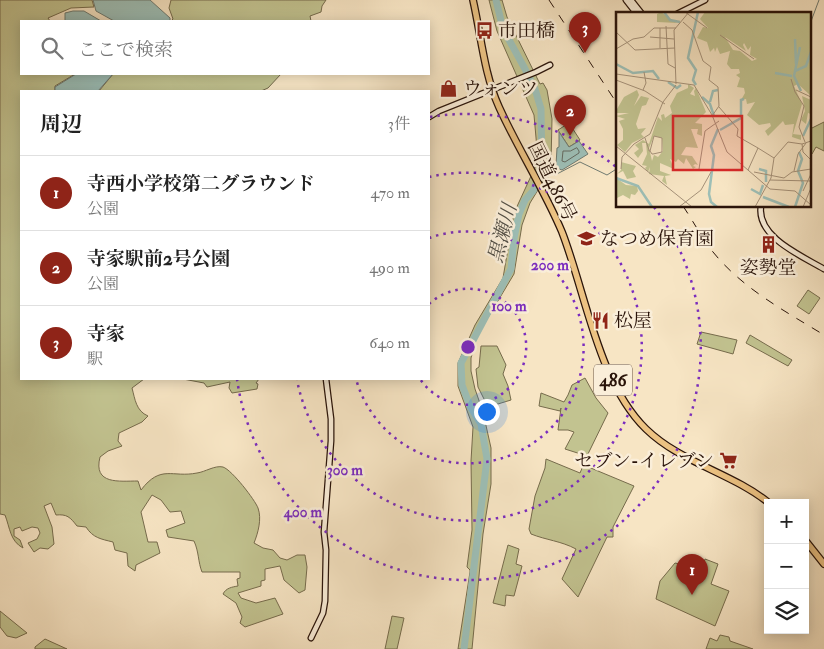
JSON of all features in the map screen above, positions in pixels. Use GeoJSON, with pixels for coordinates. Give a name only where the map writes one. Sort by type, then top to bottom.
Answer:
{"type":"FeatureCollection","features":[{"type":"Feature","properties":{"kind":"highway","name":"国道486号"},"geometry":{"type":"LineString","coordinates":[[473,0],[493,90],[499,106],[561,231],[604,358],[619,395],[646,428],[669,448],[764,500]]}},
{"type":"Feature","properties":{"kind":"highway"},"geometry":{"type":"LineString","coordinates":[[808,544],[824,564]]}},
{"type":"Feature","properties":{"kind":"street"},"geometry":{"type":"LineString","coordinates":[[626,0],[635,12]]}},
{"type":"Feature","properties":{"kind":"street"},"geometry":{"type":"LineString","coordinates":[[631,0],[640,12]]}},
{"type":"Feature","properties":{"kind":"street"},"geometry":{"type":"LineString","coordinates":[[681,12],[705,0]]}},
{"type":"Feature","properties":{"kind":"street"},"geometry":{"type":"LineString","coordinates":[[430,116],[550,65]]}},
{"type":"Feature","properties":{"kind":"street"},"geometry":{"type":"LineString","coordinates":[[761,208],[762,223],[772,236],[781,244],[824,269]]}},
{"type":"Feature","properties":{"kind":"street"},"geometry":{"type":"LineString","coordinates":[[311,638],[323,613],[325,601],[326,550],[324,532],[331,441],[331,419],[326,380]]}},
{"type":"Feature","properties":{"kind":"green space"},"geometry":{"type":"Polygon","coordinates":[[[0,0],[92,0],[94,7],[71,8],[48,18],[49,20],[20,20],[20,75],[73,75],[55,86],[55,90],[20,90],[20,380],[143,380],[132,388],[138,408],[148,416],[142,422],[119,433],[118,441],[122,446],[108,451],[100,457],[100,473],[109,480],[138,481],[141,490],[148,482],[161,475],[197,473],[220,467],[227,469],[243,486],[258,508],[260,521],[254,543],[263,548],[273,550],[280,558],[287,560],[297,555],[305,555],[307,567],[305,590],[299,593],[284,580],[280,566],[265,569],[265,580],[261,581],[261,586],[238,593],[241,598],[256,603],[275,598],[283,614],[245,627],[240,623],[242,617],[236,603],[223,594],[227,589],[238,586],[237,579],[240,578],[240,572],[202,572],[194,541],[168,537],[166,530],[185,523],[181,511],[170,512],[161,500],[152,495],[141,512],[148,542],[157,542],[160,553],[136,565],[135,571],[128,566],[127,553],[115,550],[113,542],[94,536],[86,527],[77,526],[68,517],[56,515],[51,503],[44,506],[52,527],[54,544],[48,549],[40,548],[34,552],[28,543],[37,539],[40,533],[38,528],[32,527],[22,531],[20,527],[14,529],[14,536],[20,540],[23,548],[15,542],[5,515],[0,514],[0,0]]]}},
{"type":"Feature","properties":{"kind":"green space"},"geometry":{"type":"Polygon","coordinates":[[[171,0],[326,0],[321,12],[310,16],[311,20],[172,20],[169,8],[171,0]]]}},
{"type":"Feature","properties":{"kind":"green space"},"geometry":{"type":"Polygon","coordinates":[[[489,0],[502,0],[507,17],[540,84],[543,83],[547,90],[552,119],[551,163],[549,172],[530,203],[522,225],[514,274],[477,336],[471,358],[471,371],[475,389],[483,412],[491,448],[491,484],[483,534],[472,649],[458,649],[470,572],[467,567],[472,530],[471,461],[473,427],[458,386],[458,363],[475,325],[503,278],[514,213],[537,163],[534,115],[497,31],[489,0]]]}},
{"type":"Feature","properties":{"kind":"green space"},"geometry":{"type":"Polygon","coordinates":[[[112,75],[280,75],[268,88],[263,90],[100,90],[112,75]]]}},
{"type":"Feature","properties":{"kind":"green space"},"geometry":{"type":"Polygon","coordinates":[[[824,122],[824,151],[816,147],[812,154],[812,128],[824,122]]]}},
{"type":"Feature","properties":{"kind":"green space"},"geometry":{"type":"Polygon","coordinates":[[[569,123],[580,140],[569,147],[558,130],[569,123]]]}},
{"type":"Feature","properties":{"kind":"green space"},"geometry":{"type":"Polygon","coordinates":[[[808,290],[820,298],[809,314],[797,306],[808,290]]]}},
{"type":"Feature","properties":{"kind":"green space"},"geometry":{"type":"Polygon","coordinates":[[[701,332],[737,340],[733,354],[697,344],[701,332]]]}},
{"type":"Feature","properties":{"kind":"green space"},"geometry":{"type":"Polygon","coordinates":[[[750,335],[792,360],[788,366],[746,343],[750,335]]]}},
{"type":"Feature","properties":{"kind":"green space"},"geometry":{"type":"Polygon","coordinates":[[[481,346],[497,346],[506,365],[503,374],[511,400],[488,407],[478,387],[476,369],[479,367],[481,346]]]}},
{"type":"Feature","properties":{"kind":"green space"},"geometry":{"type":"Polygon","coordinates":[[[585,378],[596,398],[608,413],[587,456],[565,449],[574,432],[558,430],[561,408],[560,411],[539,406],[541,393],[564,402],[572,385],[585,378]]]}},
{"type":"Feature","properties":{"kind":"green space"},"geometry":{"type":"Polygon","coordinates":[[[188,380],[258,380],[256,383],[258,384],[257,389],[232,393],[229,388],[230,382],[207,387],[204,383],[188,380]]]}},
{"type":"Feature","properties":{"kind":"green space"},"geometry":{"type":"Polygon","coordinates":[[[546,459],[580,473],[583,466],[586,466],[634,486],[613,527],[613,537],[607,537],[578,597],[562,579],[576,549],[531,534],[529,529],[535,496],[545,468],[546,459]]]}},
{"type":"Feature","properties":{"kind":"green space"},"geometry":{"type":"Polygon","coordinates":[[[508,545],[519,549],[516,564],[522,566],[514,596],[506,595],[505,606],[493,603],[508,545]]]}},
{"type":"Feature","properties":{"kind":"green space"},"geometry":{"type":"Polygon","coordinates":[[[705,559],[718,564],[711,584],[729,591],[715,626],[656,599],[660,581],[675,563],[702,569],[705,559]]]}},
{"type":"Feature","properties":{"kind":"green space"},"geometry":{"type":"Polygon","coordinates":[[[0,611],[27,633],[16,638],[7,636],[0,627],[0,611]]]}},
{"type":"Feature","properties":{"kind":"green space"},"geometry":{"type":"Polygon","coordinates":[[[392,616],[404,618],[397,649],[385,649],[392,616]]]}},
{"type":"Feature","properties":{"kind":"green space"},"geometry":{"type":"Polygon","coordinates":[[[720,635],[729,637],[730,641],[753,649],[706,649],[710,638],[717,641],[720,635]]]}},
{"type":"Feature","properties":{"kind":"green space"},"geometry":{"type":"Polygon","coordinates":[[[45,639],[67,649],[35,649],[45,639]]]}},
{"type":"Feature","properties":{"kind":"water"},"geometry":{"type":"Polygon","coordinates":[[[93,0],[150,0],[170,20],[112,20],[96,11],[93,0]]]}},
{"type":"Feature","properties":{"kind":"water"},"geometry":{"type":"Polygon","coordinates":[[[84,11],[99,20],[65,20],[65,13],[84,11]]]}},
{"type":"Feature","properties":{"kind":"water"},"geometry":{"type":"Polygon","coordinates":[[[74,75],[112,75],[99,90],[55,90],[55,87],[74,75]]]}},
{"type":"Feature","properties":{"kind":"water"},"geometry":{"type":"Polygon","coordinates":[[[559,132],[569,147],[579,141],[588,154],[562,170],[554,167],[556,165],[557,148],[559,147],[559,132]]]}},
{"type":"Feature","properties":{"kind":"waterway","name":"黒瀬川"},"geometry":{"type":"LineString","coordinates":[[464,649],[487,459],[481,424],[470,406],[462,385],[461,363],[511,269],[519,214],[525,200],[533,191],[542,170],[541,109],[535,89],[503,29],[496,0]]}},
{"type":"Feature","properties":{"kind":"waterway"},"geometry":{"type":"LineString","coordinates":[[812,19],[819,0]]}},
{"type":"Feature","properties":{"kind":"waterway"},"geometry":{"type":"LineString","coordinates":[[555,175],[580,162],[607,175],[616,169]]}},
{"type":"Feature","properties":{"kind":"waterway"},"geometry":{"type":"LineString","coordinates":[[539,179],[548,178]]}},
{"type":"Feature","properties":{"kind":"railway"},"geometry":{"type":"LineString","coordinates":[[549,0],[616,102]]}},
{"type":"Feature","properties":{"kind":"railway"},"geometry":{"type":"LineString","coordinates":[[684,208],[713,252],[738,277],[765,298],[824,335]]}},
{"type":"Feature","properties":{"kind":"place","name":"市田橋"},"geometry":{"type":"Point","coordinates":[484,30]}},
{"type":"Feature","properties":{"kind":"place","name":"寺家"},"geometry":{"type":"Point","coordinates":[585,53]}},
{"type":"Feature","properties":{"kind":"place","name":"ウォンツ"},"geometry":{"type":"Point","coordinates":[449,88]}},
{"type":"Feature","properties":{"kind":"place","name":"寺家駅前2号公園"},"geometry":{"type":"Point","coordinates":[570,136]}},
{"type":"Feature","properties":{"kind":"place","name":"なつめ保育園"},"geometry":{"type":"Point","coordinates":[586,238]}},
{"type":"Feature","properties":{"kind":"place","name":"姿勢堂"},"geometry":{"type":"Point","coordinates":[768,244]}},
{"type":"Feature","properties":{"kind":"place","name":"松屋"},"geometry":{"type":"Point","coordinates":[600,320]}},
{"type":"Feature","properties":{"kind":"place","name":"セブン-イレブン"},"geometry":{"type":"Point","coordinates":[728,460]}},
{"type":"Feature","properties":{"kind":"place","name":"寺西小学校第二グラウンド"},"geometry":{"type":"Point","coordinates":[692,595]}}]}
